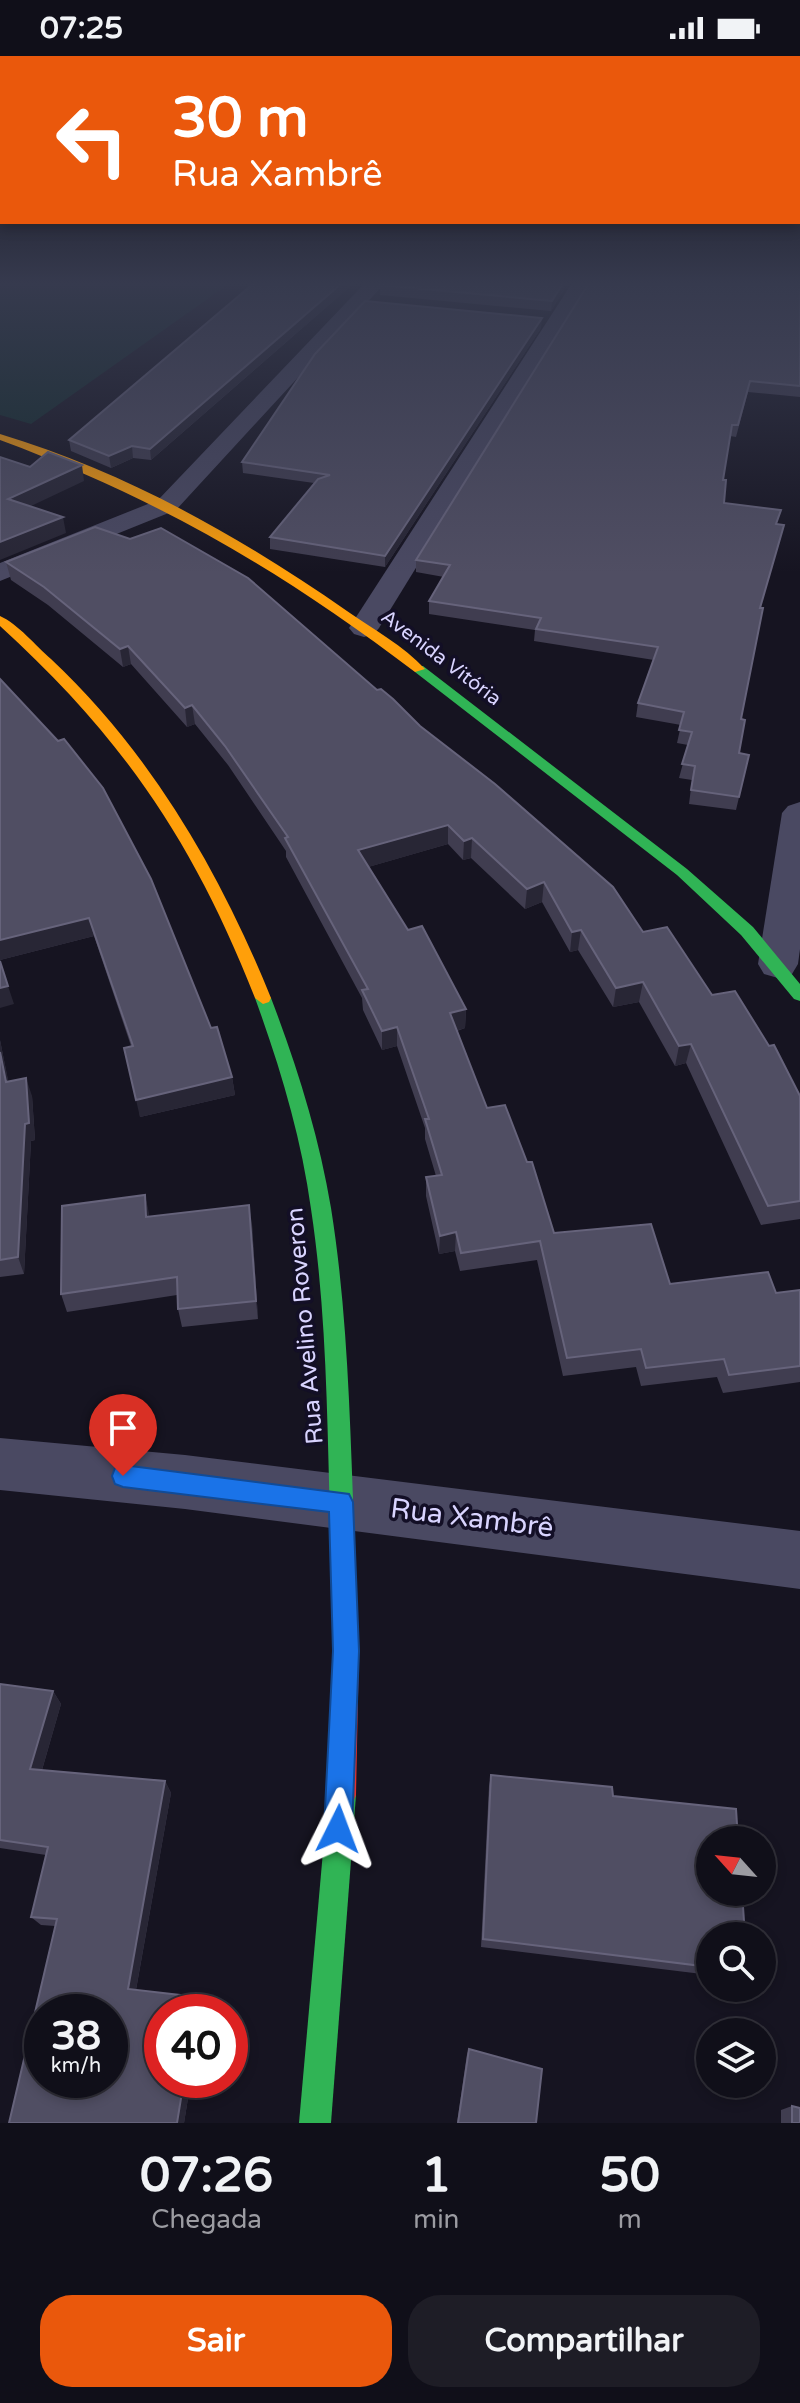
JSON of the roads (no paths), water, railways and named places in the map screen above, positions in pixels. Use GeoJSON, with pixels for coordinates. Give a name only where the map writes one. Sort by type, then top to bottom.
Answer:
{"type":"FeatureCollection","features":[{"type":"Feature","properties":{"kind":"street"},"geometry":{"type":"LineString","coordinates":[[0,573],[167,505],[285,379]]}},
{"type":"Feature","properties":{"kind":"street"},"geometry":{"type":"LineString","coordinates":[[364,628],[514,379]]}},
{"type":"Feature","properties":{"kind":"street","name":"Avenida Vitória"},"geometry":{"type":"LineString","coordinates":[[0,437],[122,484],[167,505],[276,567],[364,628],[450,690],[678,870],[778,964],[800,995]]}},
{"type":"Feature","properties":{"kind":"street","name":"Rua Avelino Roveron"},"geometry":{"type":"LineString","coordinates":[[0,620],[35,648],[98,713],[143,768],[220,891],[260,983],[292,1084],[320,1202],[335,1367],[346,1651],[329,1985],[315,2123]]}},
{"type":"Feature","properties":{"kind":"street"},"geometry":{"type":"LineString","coordinates":[[778,964],[800,813]]}},
{"type":"Feature","properties":{"kind":"street","name":"Rua Xambrê"},"geometry":{"type":"LineString","coordinates":[[0,1464],[341,1502],[800,1560]]}}]}
